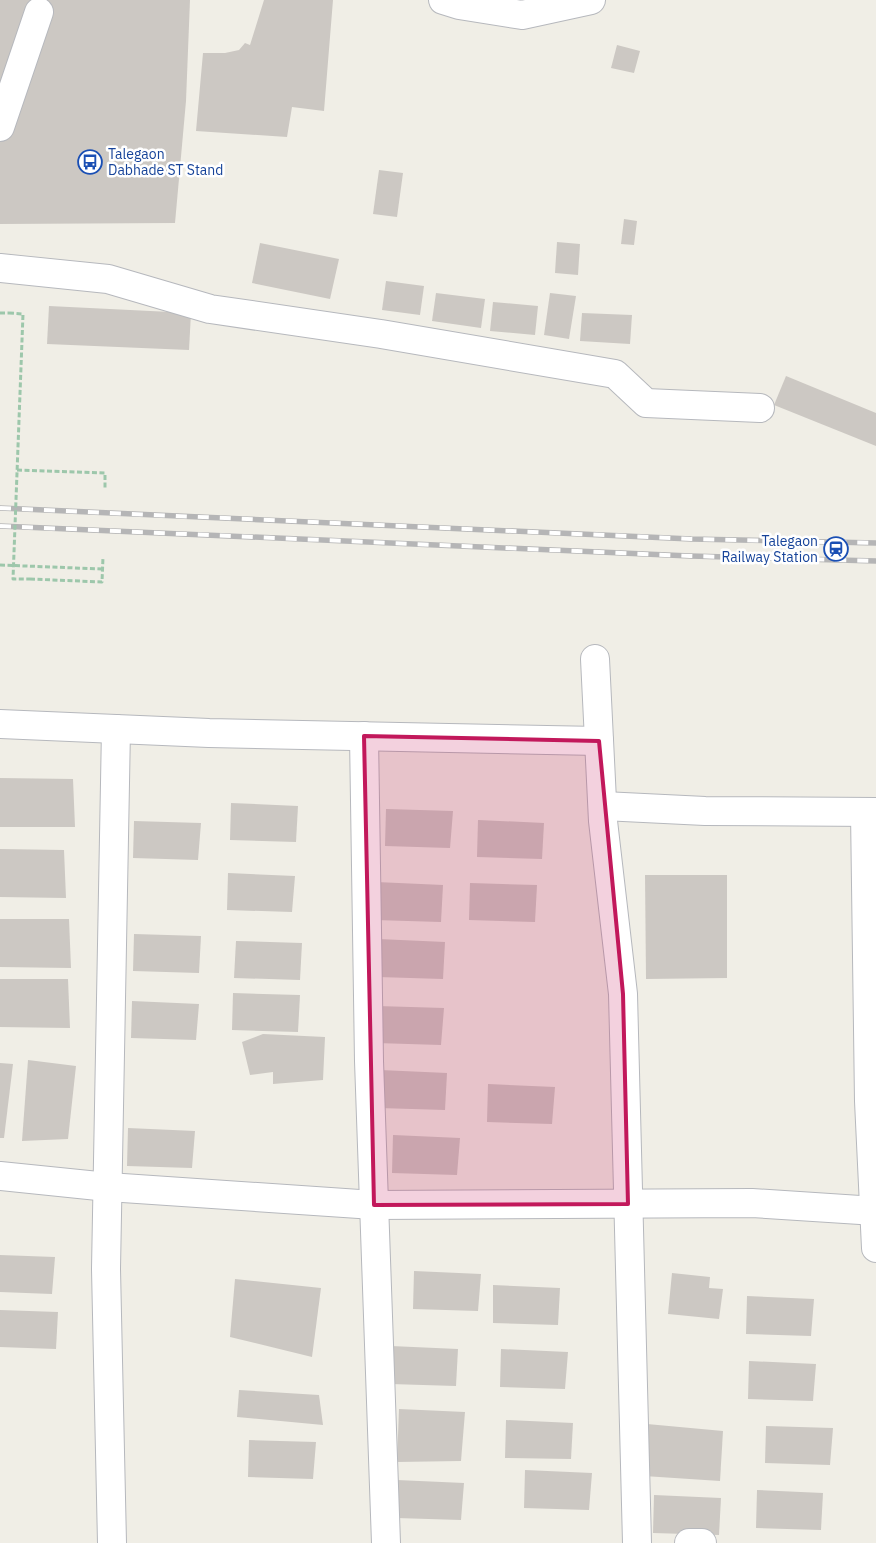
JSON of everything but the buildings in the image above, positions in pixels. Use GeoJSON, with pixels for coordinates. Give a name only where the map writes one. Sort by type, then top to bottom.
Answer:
{"type":"FeatureCollection","features":[{"type":"Feature","properties":{"kind":"street"},"geometry":{"type":"LineString","coordinates":[[443,0],[459,5],[522,15],[590,0]]}},
{"type":"Feature","properties":{"kind":"street"},"geometry":{"type":"LineString","coordinates":[[0,127],[39,12]]}},
{"type":"Feature","properties":{"kind":"street"},"geometry":{"type":"LineString","coordinates":[[0,268],[108,279],[210,310],[381,334],[615,374],[646,403],[760,408]]}},
{"type":"Feature","properties":{"kind":"street"},"geometry":{"type":"LineString","coordinates":[[594,659],[603,806],[622,994],[637,1543]]}},
{"type":"Feature","properties":{"kind":"street"},"geometry":{"type":"LineString","coordinates":[[0,724],[116,729],[599,741]]}},
{"type":"Feature","properties":{"kind":"street"},"geometry":{"type":"LineString","coordinates":[[112,1543],[106,1269],[116,729]]}},
{"type":"Feature","properties":{"kind":"street"},"geometry":{"type":"LineString","coordinates":[[364,736],[374,1205],[386,1543]]}},
{"type":"Feature","properties":{"kind":"street"},"geometry":{"type":"LineString","coordinates":[[603,806],[705,811],[870,812],[869,1101],[876,1248]]}},
{"type":"Feature","properties":{"kind":"street"},"geometry":{"type":"LineString","coordinates":[[0,1176],[108,1187],[374,1205],[752,1203],[875,1211]]}},
{"type":"Feature","properties":{"kind":"street"},"geometry":{"type":"LineString","coordinates":[[689,1543],[702,1543]]}},
{"type":"Feature","properties":{"kind":"path"},"geometry":{"type":"LineString","coordinates":[[0,313],[24,314],[13,579],[102,582],[103,557]]}},
{"type":"Feature","properties":{"kind":"path"},"geometry":{"type":"LineString","coordinates":[[17,470],[105,473],[105,489]]}},
{"type":"Feature","properties":{"kind":"path"},"geometry":{"type":"LineString","coordinates":[[0,565],[102,569]]}},
{"type":"Feature","properties":{"kind":"highlighted area"},"geometry":{"type":"Polygon","coordinates":[[[364,736],[599,741],[623,994],[628,1204],[374,1205],[364,736]]]}},
{"type":"Feature","properties":{"kind":"railway"},"geometry":{"type":"LineString","coordinates":[[0,508],[691,539],[876,543]]}},
{"type":"Feature","properties":{"kind":"railway"},"geometry":{"type":"LineString","coordinates":[[0,526],[690,556],[876,561]]}},
{"type":"Feature","properties":{"kind":"place","name":"Talegaon Dabhade ST Stand"},"geometry":{"type":"Point","coordinates":[90,162]}},
{"type":"Feature","properties":{"kind":"place","name":"Talegaon Railway Station"},"geometry":{"type":"Point","coordinates":[836,549]}}]}
